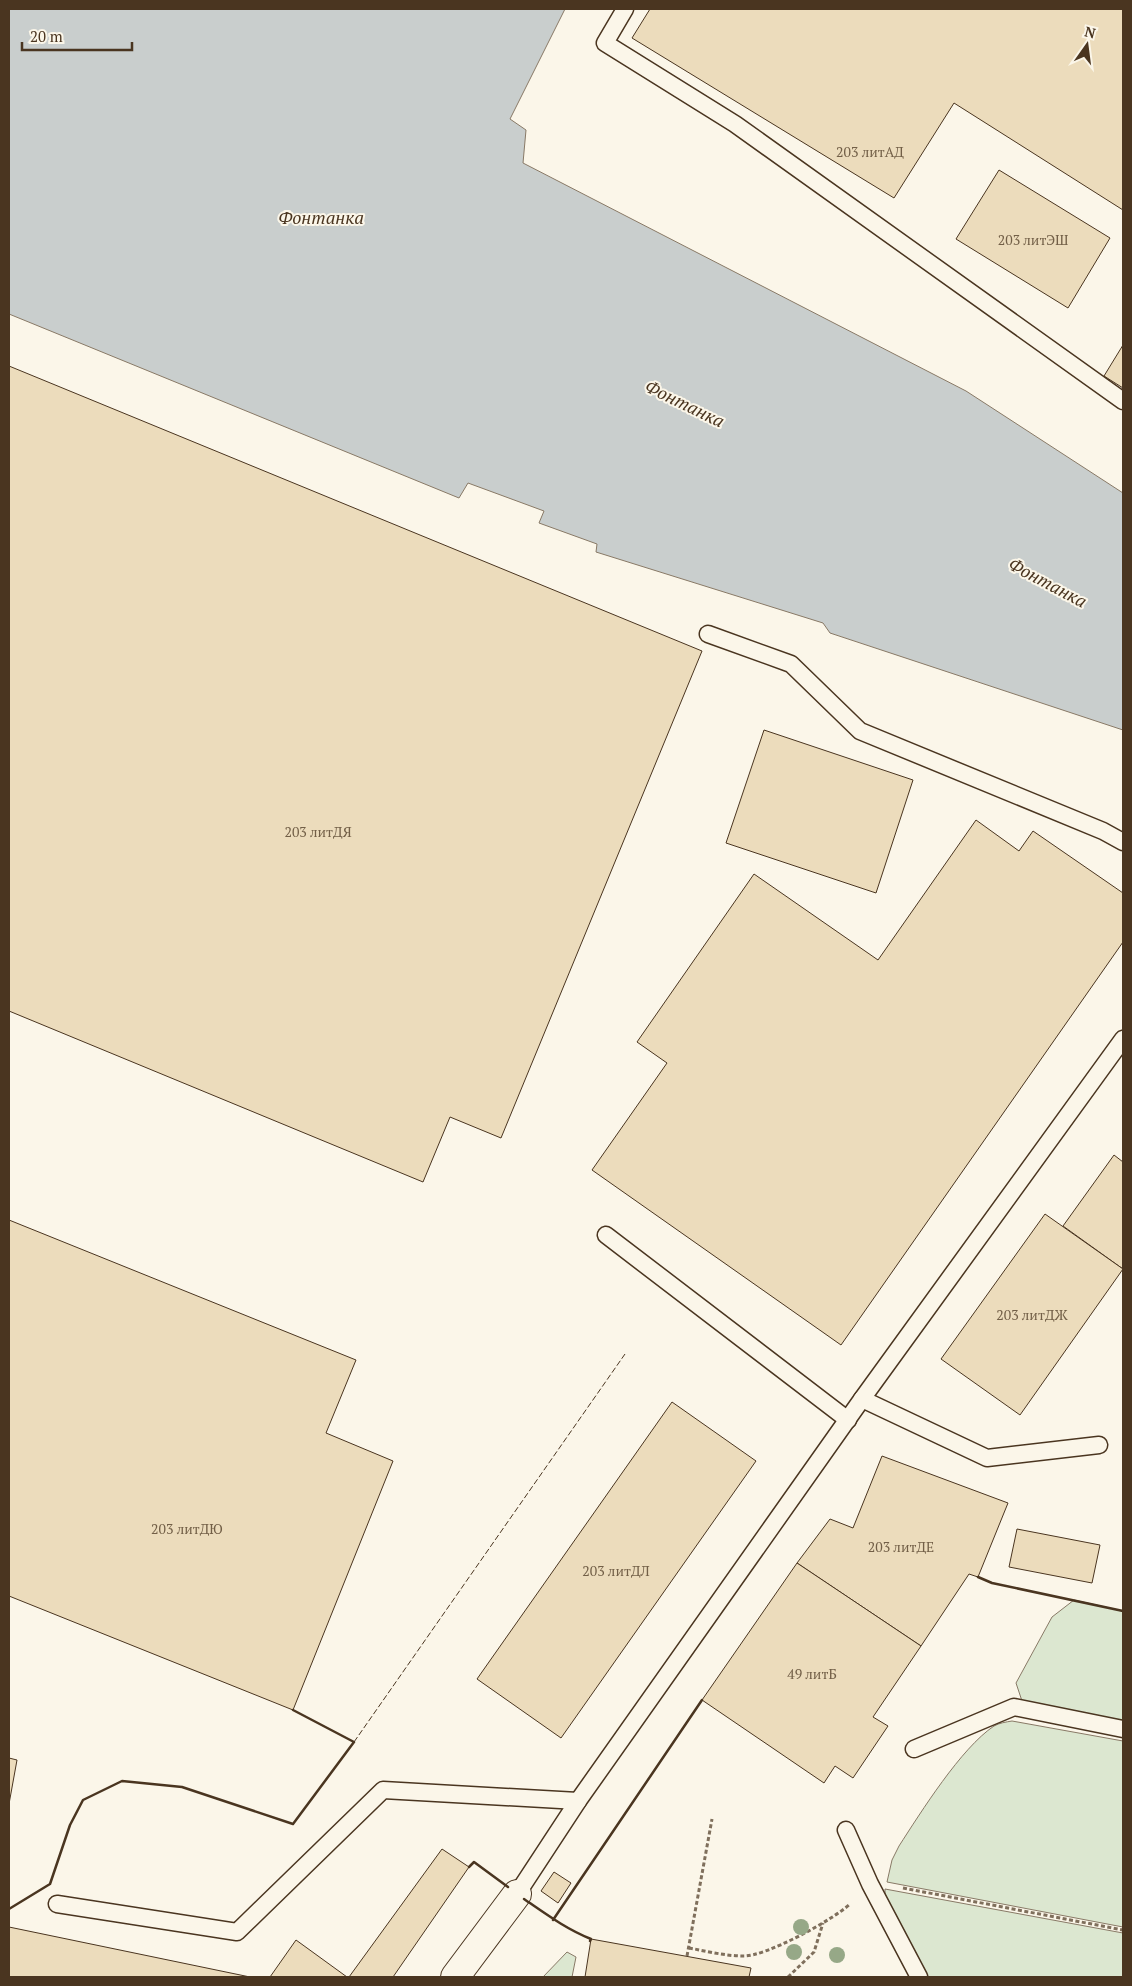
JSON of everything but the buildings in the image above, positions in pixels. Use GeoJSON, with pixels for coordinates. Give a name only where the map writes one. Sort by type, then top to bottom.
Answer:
{"type":"FeatureCollection","features":[{"type":"Feature","properties":{"kind":"street"},"geometry":{"type":"LineString","coordinates":[[455,1977],[517,1894]]}},
{"type":"Feature","properties":{"kind":"lane"},"geometry":{"type":"LineString","coordinates":[[625,9],[605,42],[735,124],[1123,402]]}},
{"type":"Feature","properties":{"kind":"lane"},"geometry":{"type":"LineString","coordinates":[[708,634],[791,664],[860,731],[1103,831],[1123,842]]}},
{"type":"Feature","properties":{"kind":"lane"},"geometry":{"type":"LineString","coordinates":[[517,1894],[578,1801],[862,1399],[1123,1039]]}},
{"type":"Feature","properties":{"kind":"lane"},"geometry":{"type":"LineString","coordinates":[[606,1235],[848,1420]]}},
{"type":"Feature","properties":{"kind":"lane"},"geometry":{"type":"LineString","coordinates":[[862,1399],[987,1458],[1099,1445]]}},
{"type":"Feature","properties":{"kind":"lane"},"geometry":{"type":"LineString","coordinates":[[914,1749],[1014,1707],[1123,1729]]}},
{"type":"Feature","properties":{"kind":"lane"},"geometry":{"type":"LineString","coordinates":[[57,1904],[237,1932],[382,1790],[578,1801]]}},
{"type":"Feature","properties":{"kind":"lane"},"geometry":{"type":"LineString","coordinates":[[846,1830],[870,1884],[919,1977]]}},
{"type":"Feature","properties":{"kind":"path"},"geometry":{"type":"LineString","coordinates":[[687,1956],[712,1819]]}},
{"type":"Feature","properties":{"kind":"path"},"geometry":{"type":"LineString","coordinates":[[689,1948],[744,1956],[759,1953],[839,1914],[870,1884],[886,1885],[1123,1930]]}},
{"type":"Feature","properties":{"kind":"path"},"geometry":{"type":"LineString","coordinates":[[788,1977],[814,1952],[823,1923]]}},
{"type":"Feature","properties":{"kind":"green space"},"geometry":{"type":"Polygon","coordinates":[[[1074,1600],[1123,1611],[1123,1721],[1022,1701],[1016,1683],[1052,1617],[1074,1600]]]}},
{"type":"Feature","properties":{"kind":"green space"},"geometry":{"type":"Polygon","coordinates":[[[1012,1721],[1123,1741],[1123,1927],[887,1882],[892,1860],[899,1846],[955,1765],[981,1736],[1000,1723],[1012,1721]]]}},
{"type":"Feature","properties":{"kind":"green space"},"geometry":{"type":"Polygon","coordinates":[[[885,1889],[1123,1933],[1123,1977],[928,1977],[885,1898],[885,1889]]]}},
{"type":"Feature","properties":{"kind":"green space"},"geometry":{"type":"Polygon","coordinates":[[[567,1952],[576,1957],[572,1977],[543,1977],[567,1952]]]}},
{"type":"Feature","properties":{"kind":"water","name":"Фонтанка"},"geometry":{"type":"Polygon","coordinates":[[[9,9],[565,9],[510,119],[526,130],[523,163],[966,391],[1123,493],[1123,730],[830,633],[823,623],[596,552],[597,544],[539,523],[544,511],[468,483],[459,498],[9,314],[9,9]]]}},
{"type":"Feature","properties":{"kind":"fence"},"geometry":{"type":"LineString","coordinates":[[354,1742],[625,1354]]}},
{"type":"Feature","properties":{"kind":"wall"},"geometry":{"type":"LineString","coordinates":[[978,1577],[992,1583],[1123,1611]]}},
{"type":"Feature","properties":{"kind":"wall"},"geometry":{"type":"LineString","coordinates":[[553,1920],[702,1700]]}},
{"type":"Feature","properties":{"kind":"wall"},"geometry":{"type":"LineString","coordinates":[[9,1909],[50,1884],[70,1825],[83,1800],[122,1781],[182,1787],[293,1824],[354,1742],[293,1710]]}},
{"type":"Feature","properties":{"kind":"wall"},"geometry":{"type":"LineString","coordinates":[[469,1867],[474,1862],[508,1887]]}},
{"type":"Feature","properties":{"kind":"wall"},"geometry":{"type":"LineString","coordinates":[[524,1899],[548,1916],[591,1939],[590,1941]]}}]}
